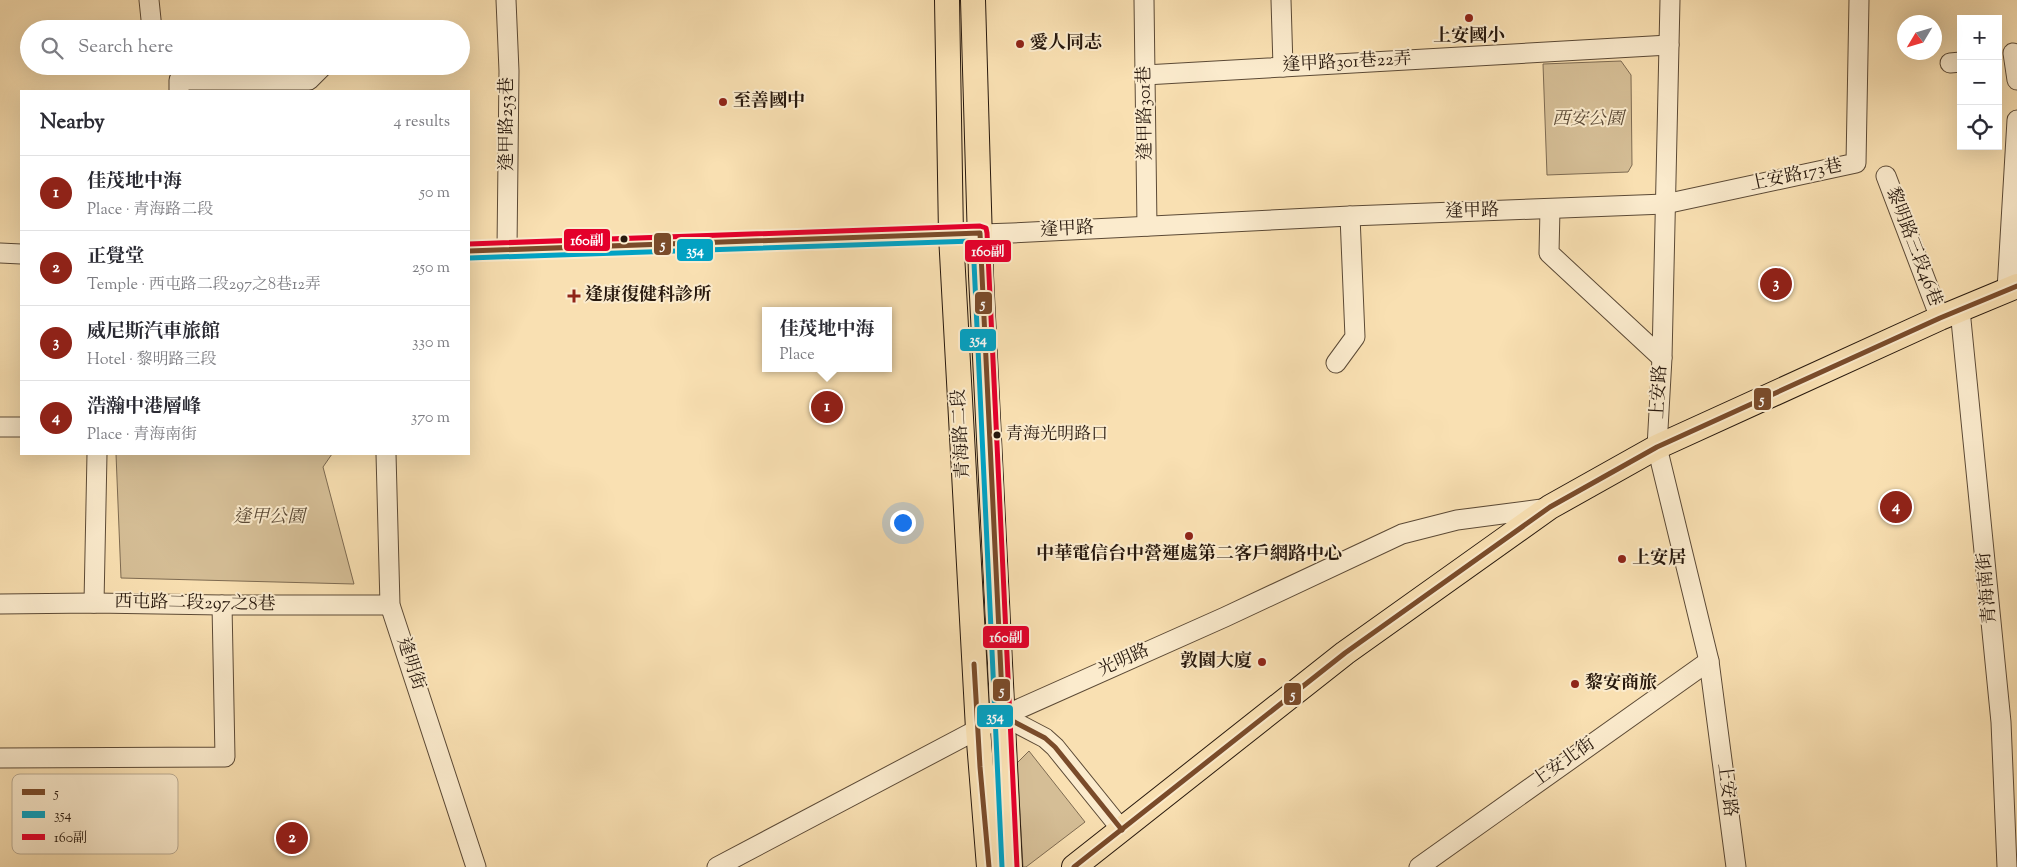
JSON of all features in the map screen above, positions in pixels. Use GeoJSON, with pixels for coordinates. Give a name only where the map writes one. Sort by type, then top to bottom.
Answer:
{"type":"FeatureCollection","features":[{"type":"Feature","properties":{"kind":"main road","name":"青海路二段"},"geometry":{"type":"LineString","coordinates":[[946,0],[951,235],[978,729],[989,867]]}},
{"type":"Feature","properties":{"kind":"main road","name":"青海路二段"},"geometry":{"type":"LineString","coordinates":[[972,0],[980,233],[1010,867]]}},
{"type":"Feature","properties":{"kind":"main road"},"geometry":{"type":"LineString","coordinates":[[1074,867],[1345,653],[1550,507],[1657,447],[1950,314],[2012,288]]}},
{"type":"Feature","properties":{"kind":"street"},"geometry":{"type":"LineString","coordinates":[[149,0],[151,20]]}},
{"type":"Feature","properties":{"kind":"street","name":"逢甲路253巷"},"geometry":{"type":"LineString","coordinates":[[506,0],[509,71],[507,248]]}},
{"type":"Feature","properties":{"kind":"street","name":"逢甲路301巷"},"geometry":{"type":"LineString","coordinates":[[1144,0],[1148,226]]}},
{"type":"Feature","properties":{"kind":"street"},"geometry":{"type":"LineString","coordinates":[[1281,0],[1283,67]]}},
{"type":"Feature","properties":{"kind":"street","name":"上安路"},"geometry":{"type":"LineString","coordinates":[[1670,0],[1662,358],[1657,447],[1709,661],[1736,867]]}},
{"type":"Feature","properties":{"kind":"street","name":"上安路173巷"},"geometry":{"type":"LineString","coordinates":[[1665,204],[1856,163],[1859,0]]}},
{"type":"Feature","properties":{"kind":"street","name":"逢甲路301巷22弄"},"geometry":{"type":"LineString","coordinates":[[1145,74],[1669,45]]}},
{"type":"Feature","properties":{"kind":"street"},"geometry":{"type":"LineString","coordinates":[[2009,54],[2017,80]]}},
{"type":"Feature","properties":{"kind":"street"},"geometry":{"type":"LineString","coordinates":[[176,79],[309,80],[314,75]]}},
{"type":"Feature","properties":{"kind":"street"},"geometry":{"type":"LineString","coordinates":[[2012,288],[2017,120]]}},
{"type":"Feature","properties":{"kind":"street","name":"黎明路三段46巷"},"geometry":{"type":"LineString","coordinates":[[1886,176],[1950,314]]}},
{"type":"Feature","properties":{"kind":"street","name":"逢甲路"},"geometry":{"type":"LineString","coordinates":[[470,251],[507,248],[951,235],[1350,216],[1665,204]]}},
{"type":"Feature","properties":{"kind":"street"},"geometry":{"type":"LineString","coordinates":[[1550,209],[1549,252],[1662,358]]}},
{"type":"Feature","properties":{"kind":"street"},"geometry":{"type":"LineString","coordinates":[[1336,363],[1355,337],[1350,216]]}},
{"type":"Feature","properties":{"kind":"street"},"geometry":{"type":"LineString","coordinates":[[0,253],[20,254]]}},
{"type":"Feature","properties":{"kind":"street","name":"青海南街"},"geometry":{"type":"LineString","coordinates":[[1950,314],[1982,516],[2009,741],[2007,867]]}},
{"type":"Feature","properties":{"kind":"street"},"geometry":{"type":"LineString","coordinates":[[0,427],[20,427]]}},
{"type":"Feature","properties":{"kind":"street"},"geometry":{"type":"LineString","coordinates":[[94,603],[97,455]]}},
{"type":"Feature","properties":{"kind":"street","name":"逢明街"},"geometry":{"type":"LineString","coordinates":[[386,455],[390,605],[476,867]]}},
{"type":"Feature","properties":{"kind":"street","name":"光明路"},"geometry":{"type":"LineString","coordinates":[[716,867],[1004,716],[1225,617],[1402,534],[1457,520],[1550,507]]}},
{"type":"Feature","properties":{"kind":"street","name":"西屯路二段297之8巷"},"geometry":{"type":"LineString","coordinates":[[0,604],[390,605]]}},
{"type":"Feature","properties":{"kind":"street"},"geometry":{"type":"LineString","coordinates":[[0,758],[225,757],[222,605]]}},
{"type":"Feature","properties":{"kind":"street","name":"上安北街"},"geometry":{"type":"LineString","coordinates":[[1419,867],[1709,661]]}},
{"type":"Feature","properties":{"kind":"street"},"geometry":{"type":"LineString","coordinates":[[1004,716],[1045,738],[1055,747],[1122,830]]}},
{"type":"Feature","properties":{"kind":"green space","name":"西安公園"},"geometry":{"type":"Polygon","coordinates":[[[1621,61],[1631,75],[1632,165],[1628,172],[1547,175],[1543,64],[1621,61]]]}},
{"type":"Feature","properties":{"kind":"green space","name":"逢甲公園"},"geometry":{"type":"Polygon","coordinates":[[[116,455],[331,455],[323,467],[354,584],[121,578],[116,455]]]}},
{"type":"Feature","properties":{"kind":"green space"},"geometry":{"type":"Polygon","coordinates":[[[1029,751],[1085,822],[1026,867],[1023,867],[1017,763],[1029,751]]]}},
{"type":"Feature","properties":{"kind":"transit line","name":"160副"},"geometry":{"type":"LineString","coordinates":[[470,244],[980,226],[986,228],[1017,867]]}},
{"type":"Feature","properties":{"kind":"transit line","name":"5"},"geometry":{"type":"LineString","coordinates":[[470,251],[980,233],[1003,716],[1045,738],[1055,747],[1122,830]]}},
{"type":"Feature","properties":{"kind":"transit line","name":"354"},"geometry":{"type":"LineString","coordinates":[[470,258],[973,241],[1002,867]]}},
{"type":"Feature","properties":{"kind":"transit line","name":"5"},"geometry":{"type":"LineString","coordinates":[[1074,867],[1345,653],[1550,507],[1657,447],[1940,318],[2017,286]]}},
{"type":"Feature","properties":{"kind":"transit line","name":"5"},"geometry":{"type":"LineString","coordinates":[[974,664],[980,767],[989,867]]}},
{"type":"Feature","properties":{"kind":"place","name":"上安國小"},"geometry":{"type":"Point","coordinates":[1469,18]}},
{"type":"Feature","properties":{"kind":"place","name":"愛人同志"},"geometry":{"type":"Point","coordinates":[1020,44]}},
{"type":"Feature","properties":{"kind":"place","name":"至善國中"},"geometry":{"type":"Point","coordinates":[723,102]}},
{"type":"Feature","properties":{"kind":"place","name":"威尼斯汽車旅館"},"geometry":{"type":"Point","coordinates":[1776,284]}},
{"type":"Feature","properties":{"kind":"place","name":"逢康復健科診所"},"geometry":{"type":"Point","coordinates":[574,296]}},
{"type":"Feature","properties":{"kind":"place","name":"佳茂地中海"},"geometry":{"type":"Point","coordinates":[827,407]}},
{"type":"Feature","properties":{"kind":"place","name":"青海光明路口"},"geometry":{"type":"Point","coordinates":[997,435]}},
{"type":"Feature","properties":{"kind":"place","name":"浩瀚中港層峰"},"geometry":{"type":"Point","coordinates":[1896,507]}},
{"type":"Feature","properties":{"kind":"place","name":"中華電信台中營運處第二客戶網路中心"},"geometry":{"type":"Point","coordinates":[1189,536]}},
{"type":"Feature","properties":{"kind":"place","name":"上安居"},"geometry":{"type":"Point","coordinates":[1622,559]}},
{"type":"Feature","properties":{"kind":"place","name":"敦園大廈"},"geometry":{"type":"Point","coordinates":[1262,662]}},
{"type":"Feature","properties":{"kind":"place","name":"黎安商旅"},"geometry":{"type":"Point","coordinates":[1575,684]}},
{"type":"Feature","properties":{"kind":"place","name":"正覺堂"},"geometry":{"type":"Point","coordinates":[292,838]}}]}
